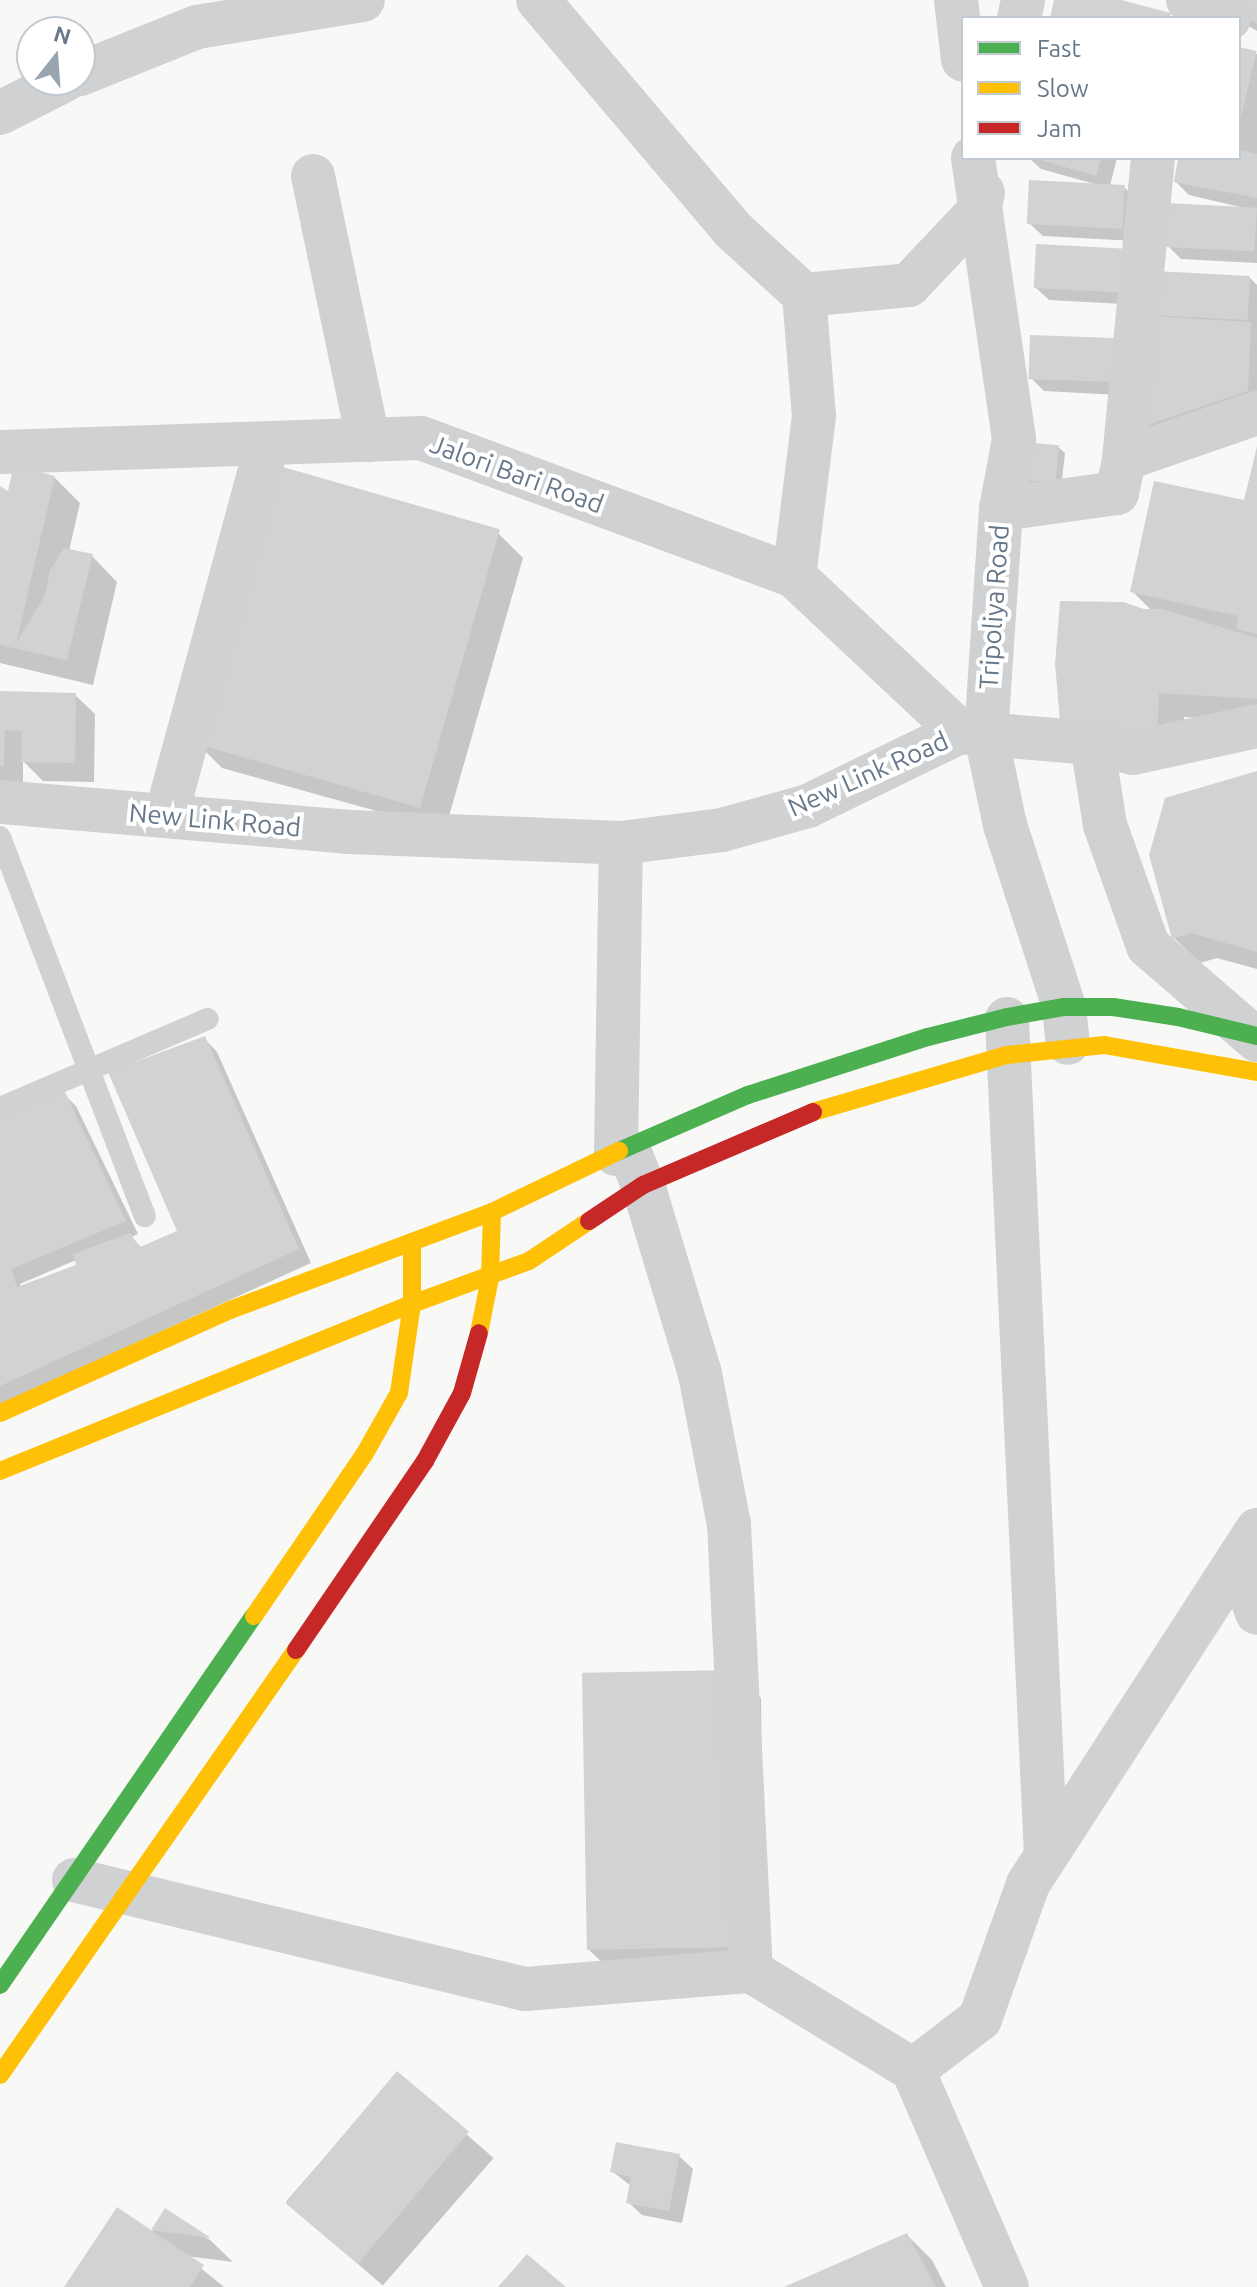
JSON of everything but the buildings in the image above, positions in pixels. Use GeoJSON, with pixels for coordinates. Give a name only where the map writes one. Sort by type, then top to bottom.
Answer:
{"type":"FeatureCollection","features":[{"type":"Feature","properties":{"kind":"main road"},"geometry":{"type":"LineString","coordinates":[[0,1471],[412,1304],[490,1278],[563,1241],[629,1162],[762,1090],[928,1037],[1007,1036],[1067,1028],[1113,1007],[1178,1017],[1256,1046]]}},
{"type":"Feature","properties":{"kind":"main road"},"geometry":{"type":"LineString","coordinates":[[0,1413],[230,1310],[629,1162],[834,1103],[1007,1036],[1067,1028],[1104,1045],[1256,1046]]}},
{"type":"Feature","properties":{"kind":"main road"},"geometry":{"type":"LineString","coordinates":[[0,2075],[130,1893],[425,1461],[462,1393],[490,1278],[492,1212]]}},
{"type":"Feature","properties":{"kind":"main road"},"geometry":{"type":"LineString","coordinates":[[0,1985],[364,1455],[399,1393],[412,1304],[412,1242]]}},
{"type":"Feature","properties":{"kind":"street"},"geometry":{"type":"LineString","coordinates":[[96,68],[197,27],[363,0]]}},
{"type":"Feature","properties":{"kind":"street"},"geometry":{"type":"LineString","coordinates":[[538,0],[732,229],[804,295],[814,416],[794,576]]}},
{"type":"Feature","properties":{"kind":"street"},"geometry":{"type":"LineString","coordinates":[[956,0],[961,43]]}},
{"type":"Feature","properties":{"kind":"street"},"geometry":{"type":"LineString","coordinates":[[1186,0],[1224,16]]}},
{"type":"Feature","properties":{"kind":"street"},"geometry":{"type":"LineString","coordinates":[[0,113],[33,96]]}},
{"type":"Feature","properties":{"kind":"street","name":"Tripoliya Road"},"geometry":{"type":"LineString","coordinates":[[973,160],[1014,439],[1001,509],[973,734],[1005,825],[1067,1028]]}},
{"type":"Feature","properties":{"kind":"street"},"geometry":{"type":"LineString","coordinates":[[804,295],[909,285],[979,211],[990,160]]}},
{"type":"Feature","properties":{"kind":"street"},"geometry":{"type":"LineString","coordinates":[[1001,509],[1117,493],[1124,459],[1153,160]]}},
{"type":"Feature","properties":{"kind":"street"},"geometry":{"type":"LineString","coordinates":[[313,176],[368,440]]}},
{"type":"Feature","properties":{"kind":"street"},"geometry":{"type":"LineString","coordinates":[[1124,459],[1257,413]]}},
{"type":"Feature","properties":{"kind":"street","name":"Jalori Bari Road"},"geometry":{"type":"LineString","coordinates":[[0,452],[421,438],[794,576],[973,734]]}},
{"type":"Feature","properties":{"kind":"street"},"geometry":{"type":"LineString","coordinates":[[166,816],[267,444]]}},
{"type":"Feature","properties":{"kind":"street","name":"New Link Road"},"geometry":{"type":"LineString","coordinates":[[0,802],[350,832],[621,843],[722,830],[808,806],[973,734],[1092,743],[1133,753],[1257,726]]}},
{"type":"Feature","properties":{"kind":"street"},"geometry":{"type":"LineString","coordinates":[[1092,743],[1105,825],[1148,946],[1256,1046]]}},
{"type":"Feature","properties":{"kind":"street"},"geometry":{"type":"LineString","coordinates":[[621,843],[629,1162],[700,1374],[729,1524],[751,1971]]}},
{"type":"Feature","properties":{"kind":"street"},"geometry":{"type":"LineString","coordinates":[[1007,1036],[1046,1855]]}},
{"type":"Feature","properties":{"kind":"street"},"geometry":{"type":"LineString","coordinates":[[913,2070],[980,2019],[1028,1884],[1248,1544]]}},
{"type":"Feature","properties":{"kind":"street"},"geometry":{"type":"LineString","coordinates":[[1248,1544],[1257,1613]]}},
{"type":"Feature","properties":{"kind":"street"},"geometry":{"type":"LineString","coordinates":[[74,1880],[525,1989],[751,1971],[913,2070],[1007,2287]]}},
{"type":"Feature","properties":{"kind":"lane"},"geometry":{"type":"LineString","coordinates":[[0,837],[145,1216]]}},
{"type":"Feature","properties":{"kind":"lane"},"geometry":{"type":"LineString","coordinates":[[0,1108],[208,1019]]}},
{"type":"Feature","properties":{"kind":"traffic: fast"},"geometry":{"type":"LineString","coordinates":[[619,1151],[748,1095],[928,1037],[1007,1017],[1064,1007],[1113,1007],[1178,1017],[1257,1036]]}},
{"type":"Feature","properties":{"kind":"traffic: fast"},"geometry":{"type":"LineString","coordinates":[[0,1985],[254,1616]]}},
{"type":"Feature","properties":{"kind":"traffic: slow"},"geometry":{"type":"LineString","coordinates":[[813,1112],[1007,1055],[1104,1045],[1257,1072]]}},
{"type":"Feature","properties":{"kind":"traffic: slow"},"geometry":{"type":"LineString","coordinates":[[0,1413],[230,1310],[492,1212],[619,1151]]}},
{"type":"Feature","properties":{"kind":"traffic: slow"},"geometry":{"type":"LineString","coordinates":[[479,1333],[490,1278],[492,1212]]}},
{"type":"Feature","properties":{"kind":"traffic: slow"},"geometry":{"type":"LineString","coordinates":[[0,1471],[412,1304],[529,1261],[589,1221]]}},
{"type":"Feature","properties":{"kind":"traffic: slow"},"geometry":{"type":"LineString","coordinates":[[254,1616],[364,1455],[399,1393],[412,1304],[412,1242]]}},
{"type":"Feature","properties":{"kind":"traffic: slow"},"geometry":{"type":"LineString","coordinates":[[0,2075],[296,1650]]}},
{"type":"Feature","properties":{"kind":"traffic: jam"},"geometry":{"type":"LineString","coordinates":[[589,1221],[643,1185],[813,1112]]}},
{"type":"Feature","properties":{"kind":"traffic: jam"},"geometry":{"type":"LineString","coordinates":[[296,1650],[425,1461],[462,1393],[479,1333]]}}]}
